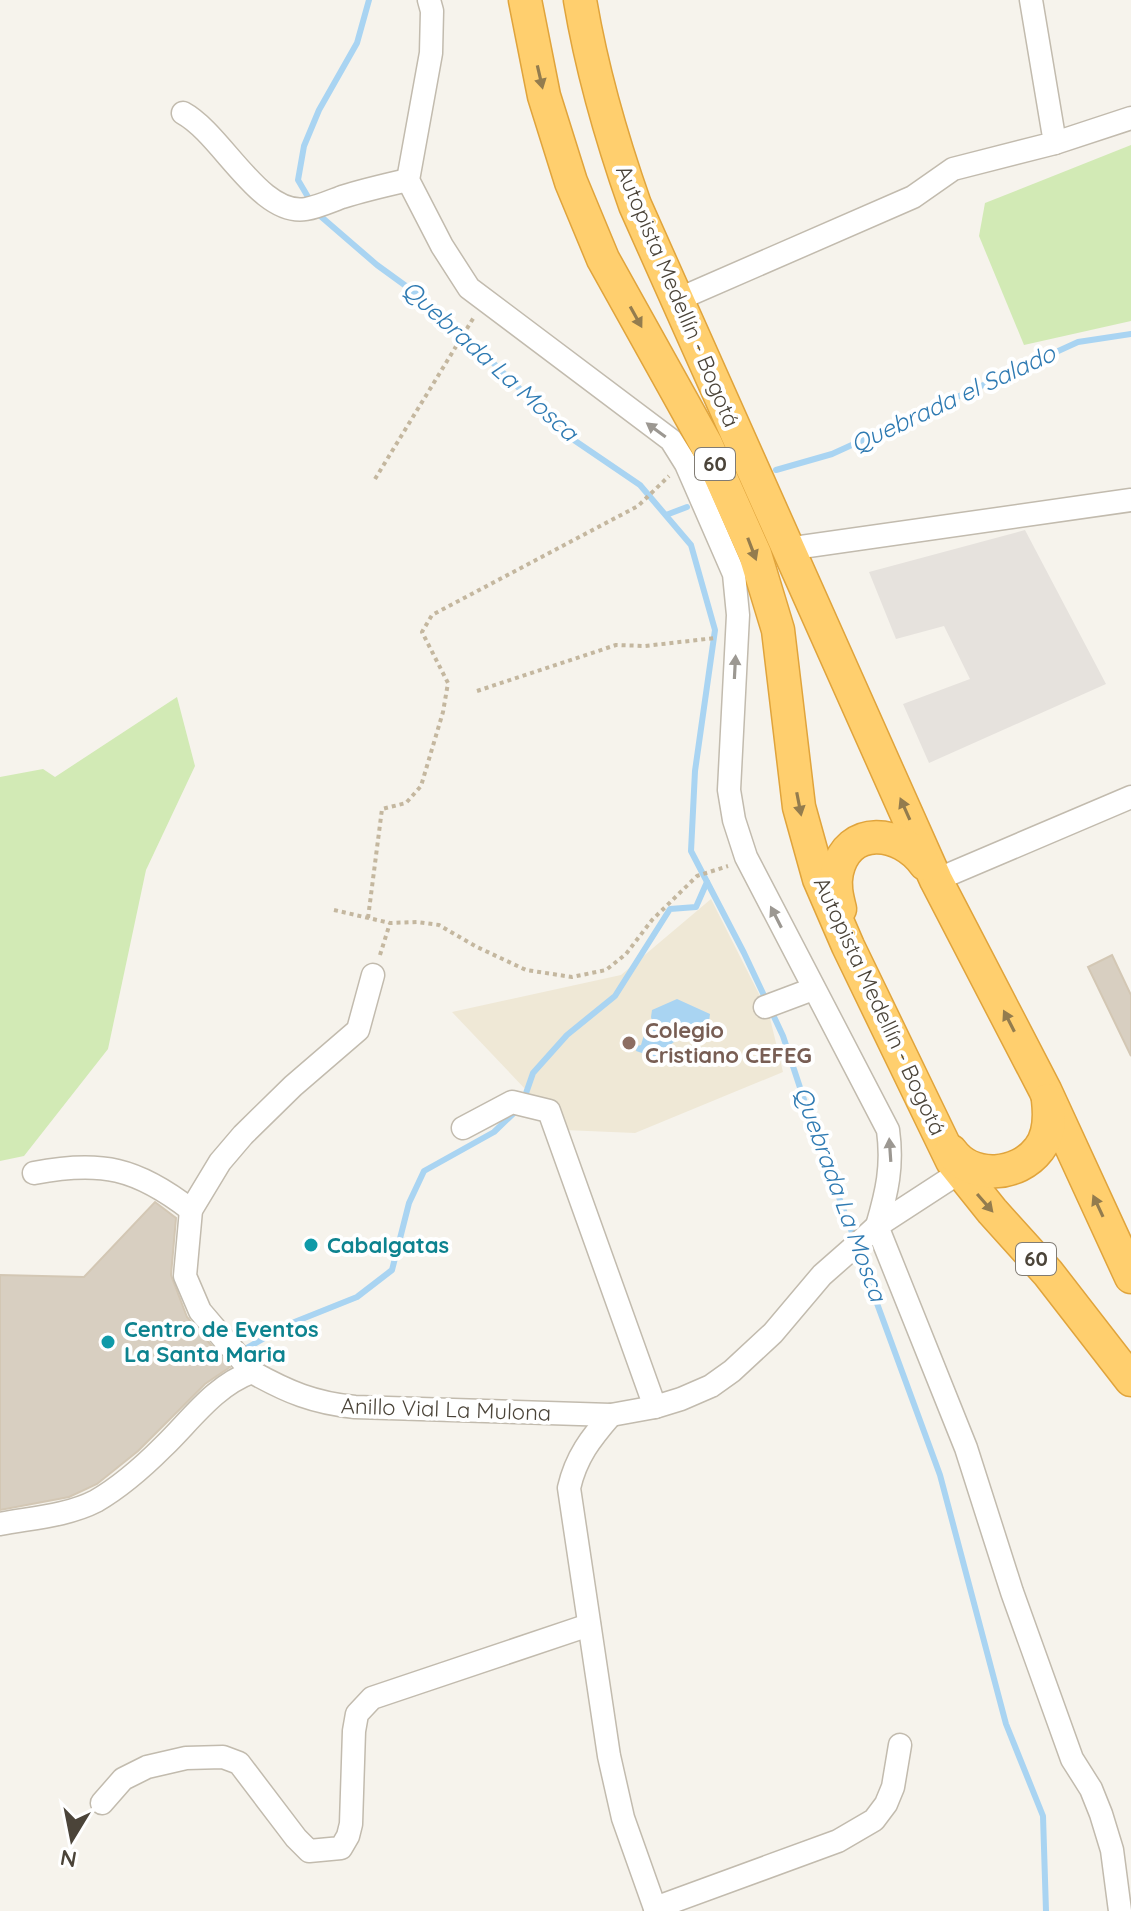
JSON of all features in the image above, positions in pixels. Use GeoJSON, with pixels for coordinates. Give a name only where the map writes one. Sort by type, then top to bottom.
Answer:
{"type":"FeatureCollection","features":[{"type":"Feature","properties":{"kind":"highway","name":"Autopista Medellín - Bogotá"},"geometry":{"type":"LineString","coordinates":[[525,0],[544,96],[571,182],[603,259],[706,444],[755,554],[778,630],[793,769],[802,819],[819,879],[848,946],[960,1172],[1048,1273],[1131,1380]]}},
{"type":"Feature","properties":{"kind":"highway","name":"Autopista Medellín - Bogotá"},"geometry":{"type":"LineString","coordinates":[[580,0],[588,50],[606,122],[635,205],[936,880],[1045,1090],[1131,1277]]}},
{"type":"Feature","properties":{"kind":"highway"},"geometry":{"type":"LineString","coordinates":[[848,946],[835,884],[837,868],[849,849],[872,838],[888,837],[907,844],[936,880]]}},
{"type":"Feature","properties":{"kind":"highway"},"geometry":{"type":"LineString","coordinates":[[942,1139],[956,1158],[977,1170],[1000,1172],[1023,1165],[1040,1148],[1049,1127],[1045,1090]]}},
{"type":"Feature","properties":{"kind":"street"},"geometry":{"type":"LineString","coordinates":[[429,0],[432,11],[431,53],[408,180],[442,246],[469,288],[671,440],[686,464],[725,549],[737,593],[738,615],[729,790],[734,820],[746,857],[804,991],[888,1130],[892,1156],[887,1189],[870,1232],[966,1448],[1012,1592],[1072,1759],[1091,1789],[1101,1814],[1112,1850],[1120,1911]]}},
{"type":"Feature","properties":{"kind":"street"},"geometry":{"type":"LineString","coordinates":[[1031,0],[1055,143]]}},
{"type":"Feature","properties":{"kind":"street"},"geometry":{"type":"LineString","coordinates":[[183,113],[209,133],[268,199],[286,208],[305,210],[408,180]]}},
{"type":"Feature","properties":{"kind":"street"},"geometry":{"type":"LineString","coordinates":[[679,299],[913,197],[953,169],[1055,143],[1131,118]]}},
{"type":"Feature","properties":{"kind":"street"},"geometry":{"type":"LineString","coordinates":[[787,549],[1131,500]]}},
{"type":"Feature","properties":{"kind":"street"},"geometry":{"type":"LineString","coordinates":[[936,880],[1131,797]]}},
{"type":"Feature","properties":{"kind":"street"},"geometry":{"type":"LineString","coordinates":[[34,1173],[93,1167],[135,1174],[165,1190],[191,1210],[220,1162],[243,1135],[358,1030],[373,975]]}},
{"type":"Feature","properties":{"kind":"street"},"geometry":{"type":"LineString","coordinates":[[765,1007],[804,991]]}},
{"type":"Feature","properties":{"kind":"street"},"geometry":{"type":"LineString","coordinates":[[463,1128],[512,1102],[549,1111],[655,1407]]}},
{"type":"Feature","properties":{"kind":"street","name":"Anillo Vial La Mulona"},"geometry":{"type":"LineString","coordinates":[[191,1210],[185,1276],[200,1311],[249,1369],[291,1393],[336,1405],[611,1415],[655,1407],[711,1386],[773,1333],[822,1275],[870,1232],[960,1172]]}},
{"type":"Feature","properties":{"kind":"street"},"geometry":{"type":"LineString","coordinates":[[0,1524],[55,1514],[95,1501],[161,1449],[208,1400],[249,1369]]}},
{"type":"Feature","properties":{"kind":"street"},"geometry":{"type":"LineString","coordinates":[[611,1415],[587,1442],[574,1467],[569,1488],[609,1756],[623,1818],[655,1910],[838,1841],[874,1820],[886,1804],[893,1787],[900,1745]]}},
{"type":"Feature","properties":{"kind":"street"},"geometry":{"type":"LineString","coordinates":[[102,1803],[123,1779],[147,1767],[186,1758],[223,1757],[239,1763],[309,1851],[341,1848],[351,1824],[357,1714],[372,1698],[589,1625]]}},
{"type":"Feature","properties":{"kind":"path"},"geometry":{"type":"LineString","coordinates":[[375,479],[479,309]]}},
{"type":"Feature","properties":{"kind":"path"},"geometry":{"type":"LineString","coordinates":[[368,918],[382,809],[406,803],[421,786],[443,712],[448,683],[422,632],[432,615],[638,506],[676,468]]}},
{"type":"Feature","properties":{"kind":"path"},"geometry":{"type":"LineString","coordinates":[[477,691],[616,645],[645,646],[705,639]]}},
{"type":"Feature","properties":{"kind":"path"},"geometry":{"type":"LineString","coordinates":[[334,910],[390,923],[439,925],[526,970],[572,977],[606,970],[626,954],[652,920],[697,876],[731,865]]}},
{"type":"Feature","properties":{"kind":"path"},"geometry":{"type":"LineString","coordinates":[[373,975],[390,923]]}},
{"type":"Feature","properties":{"kind":"shaded area"},"geometry":{"type":"Polygon","coordinates":[[[1025,530],[1106,684],[929,763],[903,704],[970,679],[944,626],[896,639],[869,572],[1025,530]]]}},
{"type":"Feature","properties":{"kind":"shaded area","name":"Colegio Cristiano CEFEG"},"geometry":{"type":"Polygon","coordinates":[[[711,899],[769,1014],[783,1072],[635,1133],[564,1130],[452,1012],[621,975],[711,899]]]}},
{"type":"Feature","properties":{"kind":"green space"},"geometry":{"type":"Polygon","coordinates":[[[1131,145],[1131,321],[1024,345],[979,236],[985,203],[1131,145]]]}},
{"type":"Feature","properties":{"kind":"green space"},"geometry":{"type":"Polygon","coordinates":[[[177,697],[195,766],[146,870],[108,1049],[24,1156],[0,1161],[0,777],[43,769],[55,777],[177,697]]]}},
{"type":"Feature","properties":{"kind":"water"},"geometry":{"type":"Polygon","coordinates":[[[677,999],[710,1014],[708,1029],[695,1027],[667,1047],[667,1055],[653,1060],[636,1051],[644,1035],[654,1028],[652,1010],[677,999]]]}},
{"type":"Feature","properties":{"kind":"building"},"geometry":{"type":"Polygon","coordinates":[[[1112,955],[1131,995],[1131,1056],[1088,967],[1112,955]]]}},
{"type":"Feature","properties":{"kind":"building","name":"Centro de Eventos La Santa Maria"},"geometry":{"type":"Polygon","coordinates":[[[155,1202],[176,1218],[171,1275],[187,1317],[230,1367],[205,1384],[138,1451],[97,1484],[69,1497],[0,1510],[0,1275],[84,1277],[155,1202]]]}},
{"type":"Feature","properties":{"kind":"waterway","name":"Quebrada La Mosca"},"geometry":{"type":"LineString","coordinates":[[369,0],[357,43],[319,110],[304,146],[298,180],[318,214],[377,265],[439,310],[568,436],[640,485],[691,545],[715,630],[695,771],[691,851],[783,1036],[854,1238]]}},
{"type":"Feature","properties":{"kind":"waterway","name":"Quebrada el Salado"},"geometry":{"type":"LineString","coordinates":[[776,470],[832,454],[1078,342],[1131,334]]}},
{"type":"Feature","properties":{"kind":"waterway","name":"Quebrada el Salado"},"geometry":{"type":"LineString","coordinates":[[666,515],[687,507]]}},
{"type":"Feature","properties":{"kind":"waterway"},"geometry":{"type":"LineString","coordinates":[[524,1099],[533,1073],[567,1035],[615,996],[670,909],[696,907],[707,882]]}},
{"type":"Feature","properties":{"kind":"waterway"},"geometry":{"type":"LineString","coordinates":[[219,1364],[287,1325],[357,1297],[392,1270],[409,1203],[424,1171],[494,1132],[516,1111]]}},
{"type":"Feature","properties":{"kind":"waterway","name":"Quebrada La Mosca"},"geometry":{"type":"LineString","coordinates":[[857,1249],[940,1475],[1006,1724],[1043,1816],[1046,1911]]}},
{"type":"Feature","properties":{"kind":"place","name":"Colegio Cristiano CEFEG"},"geometry":{"type":"Point","coordinates":[629,1043]}},
{"type":"Feature","properties":{"kind":"place","name":"Cabalgatas"},"geometry":{"type":"Point","coordinates":[311,1245]}},
{"type":"Feature","properties":{"kind":"place","name":"Centro de Eventos La Santa Maria"},"geometry":{"type":"Point","coordinates":[108,1342]}}]}
